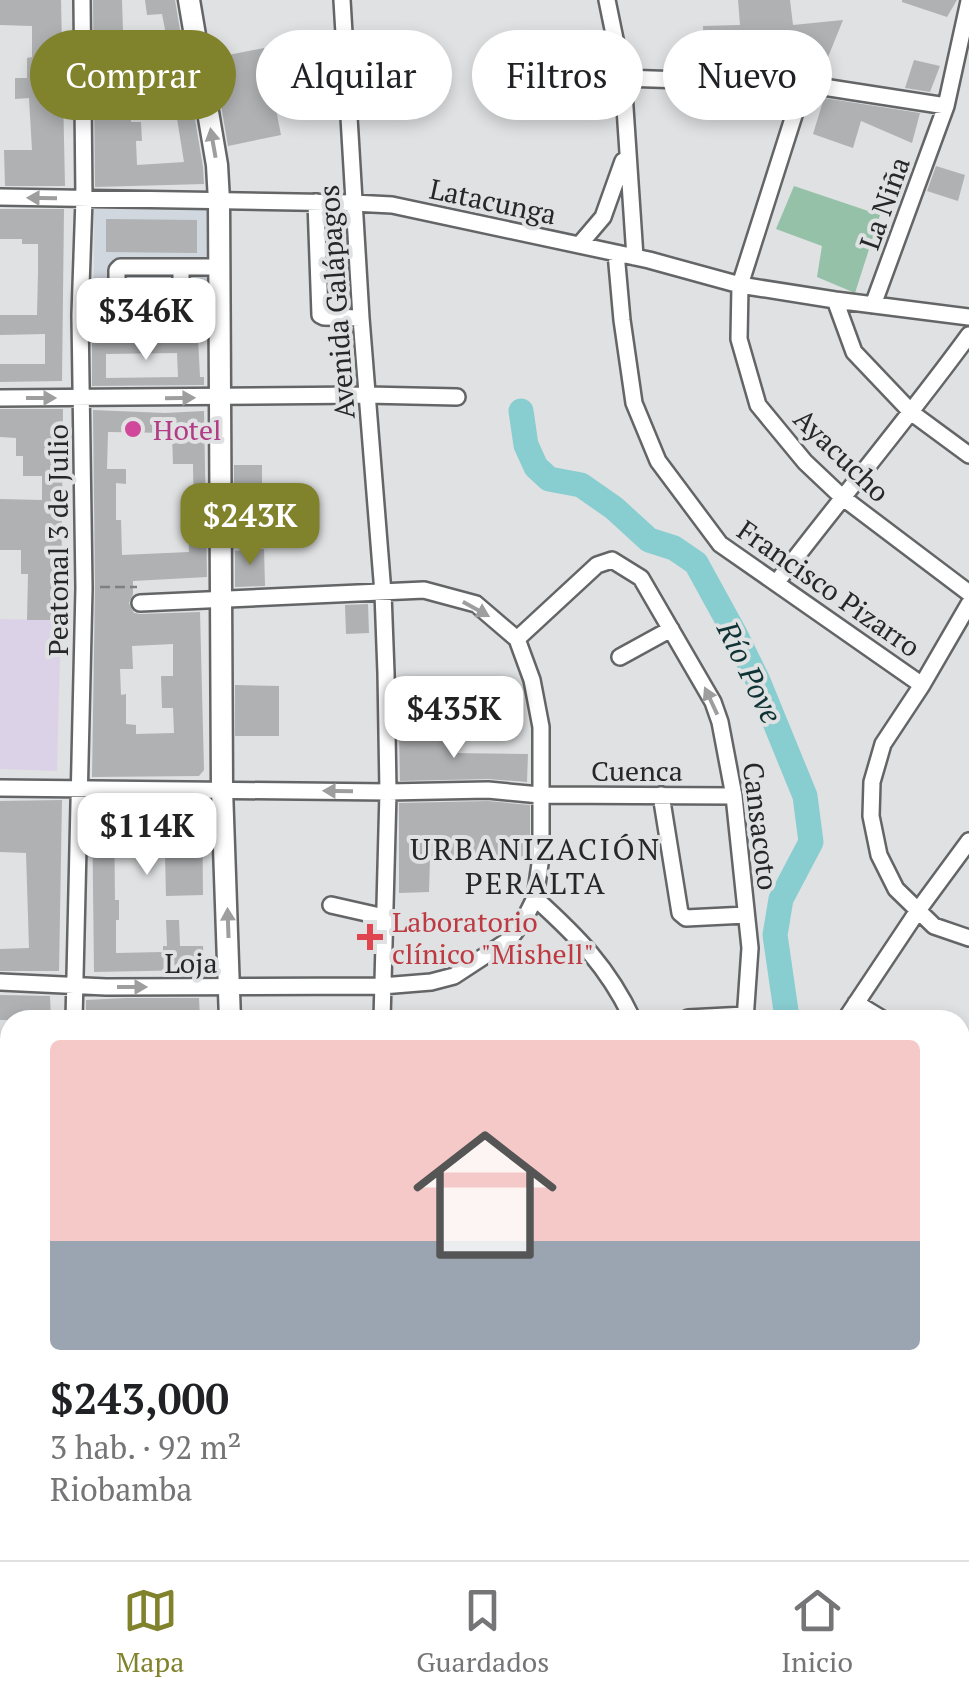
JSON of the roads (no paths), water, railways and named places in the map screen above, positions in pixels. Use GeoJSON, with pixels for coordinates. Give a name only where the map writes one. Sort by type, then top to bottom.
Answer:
{"type":"FeatureCollection","features":[{"type":"Feature","properties":{"kind":"main road"},"geometry":{"type":"LineString","coordinates":[[189,0],[217,165],[219,202],[222,789],[230,1010]]}},
{"type":"Feature","properties":{"kind":"street","name":"Peatonal 3 de Julio"},"geometry":{"type":"LineString","coordinates":[[74,1010],[84,588],[80,315],[84,199],[82,0]]}},
{"type":"Feature","properties":{"kind":"street","name":"Avenida Galápagos"},"geometry":{"type":"LineString","coordinates":[[342,0],[382,593],[388,792],[382,1010]]}},
{"type":"Feature","properties":{"kind":"street"},"geometry":{"type":"LineString","coordinates":[[606,0],[612,30]]}},
{"type":"Feature","properties":{"kind":"street","name":"La Niña"},"geometry":{"type":"LineString","coordinates":[[874,305],[946,106],[969,1]]}},
{"type":"Feature","properties":{"kind":"street"},"geometry":{"type":"LineString","coordinates":[[832,88],[946,106]]}},
{"type":"Feature","properties":{"kind":"street"},"geometry":{"type":"LineString","coordinates":[[624,120],[635,257]]}},
{"type":"Feature","properties":{"kind":"street","name":"Ayacucho"},"geometry":{"type":"LineString","coordinates":[[792,120],[740,284],[739,339],[758,405],[805,462],[842,497],[969,593]]}},
{"type":"Feature","properties":{"kind":"street"},"geometry":{"type":"LineString","coordinates":[[580,244],[603,217],[626,153]]}},
{"type":"Feature","properties":{"kind":"street","name":"Latacunga"},"geometry":{"type":"LineString","coordinates":[[0,198],[392,206],[580,244],[740,284],[969,317]]}},
{"type":"Feature","properties":{"kind":"street"},"geometry":{"type":"LineString","coordinates":[[316,202],[320,315],[361,318]]}},
{"type":"Feature","properties":{"kind":"street","name":"Francisco Pizarro"},"geometry":{"type":"LineString","coordinates":[[616,253],[634,403],[658,461],[720,544],[922,685]]}},
{"type":"Feature","properties":{"kind":"street"},"geometry":{"type":"LineString","coordinates":[[181,267],[181,304],[117,303],[120,267],[219,266]]}},
{"type":"Feature","properties":{"kind":"street"},"geometry":{"type":"LineString","coordinates":[[836,300],[854,352],[912,413],[969,455]]}},
{"type":"Feature","properties":{"kind":"street"},"geometry":{"type":"LineString","coordinates":[[776,582],[969,336]]}},
{"type":"Feature","properties":{"kind":"street"},"geometry":{"type":"LineString","coordinates":[[0,398],[457,398]]}},
{"type":"Feature","properties":{"kind":"street"},"geometry":{"type":"LineString","coordinates":[[220,518],[278,518]]}},
{"type":"Feature","properties":{"kind":"street","name":"Cansacoto"},"geometry":{"type":"LineString","coordinates":[[517,639],[596,566],[612,560],[641,578],[714,702],[720,722],[734,796],[750,948],[746,1010]]}},
{"type":"Feature","properties":{"kind":"street"},"geometry":{"type":"LineString","coordinates":[[140,603],[424,590],[476,604],[517,639],[532,680],[541,727],[541,857],[536,898],[584,944],[619,990],[628,1010]]}},
{"type":"Feature","properties":{"kind":"street"},"geometry":{"type":"LineString","coordinates":[[969,604],[883,744],[872,782],[871,816],[879,855],[896,889],[934,926],[969,938]]}},
{"type":"Feature","properties":{"kind":"street"},"geometry":{"type":"LineString","coordinates":[[620,656],[670,629]]}},
{"type":"Feature","properties":{"kind":"street","name":"Cuenca"},"geometry":{"type":"LineString","coordinates":[[0,788],[488,790],[540,795],[734,796]]}},
{"type":"Feature","properties":{"kind":"street"},"geometry":{"type":"LineString","coordinates":[[661,796],[680,913],[686,918],[746,915]]}},
{"type":"Feature","properties":{"kind":"street"},"geometry":{"type":"LineString","coordinates":[[851,1010],[969,841]]}},
{"type":"Feature","properties":{"kind":"street","name":"Loja"},"geometry":{"type":"LineString","coordinates":[[0,982],[74,987],[382,986],[431,982],[454,976],[509,940],[536,898]]}},
{"type":"Feature","properties":{"kind":"street"},"geometry":{"type":"LineString","coordinates":[[331,905],[384,917]]}},
{"type":"Feature","properties":{"kind":"street"},"geometry":{"type":"LineString","coordinates":[[856,1003],[868,1010]]}},
{"type":"Feature","properties":{"kind":"waterway","name":"Río Pove"},"geometry":{"type":"LineString","coordinates":[[521,411],[526,445],[536,467],[549,479],[581,485],[649,540],[674,548],[696,563],[758,681],[805,796],[811,842],[781,899],[775,935],[786,1010]]}},
{"type":"Feature","properties":{"kind":"place","name":"Hotel"},"geometry":{"type":"Point","coordinates":[133,429]}},
{"type":"Feature","properties":{"kind":"place","name":"Laboratorio clínico \"Mishell\""},"geometry":{"type":"Point","coordinates":[370,937]}},
{"type":"Feature","properties":{"kind":"district","name":"URBANIZACIÓN PERALTA"},"geometry":{"type":"Point","coordinates":[536,866]}}]}
